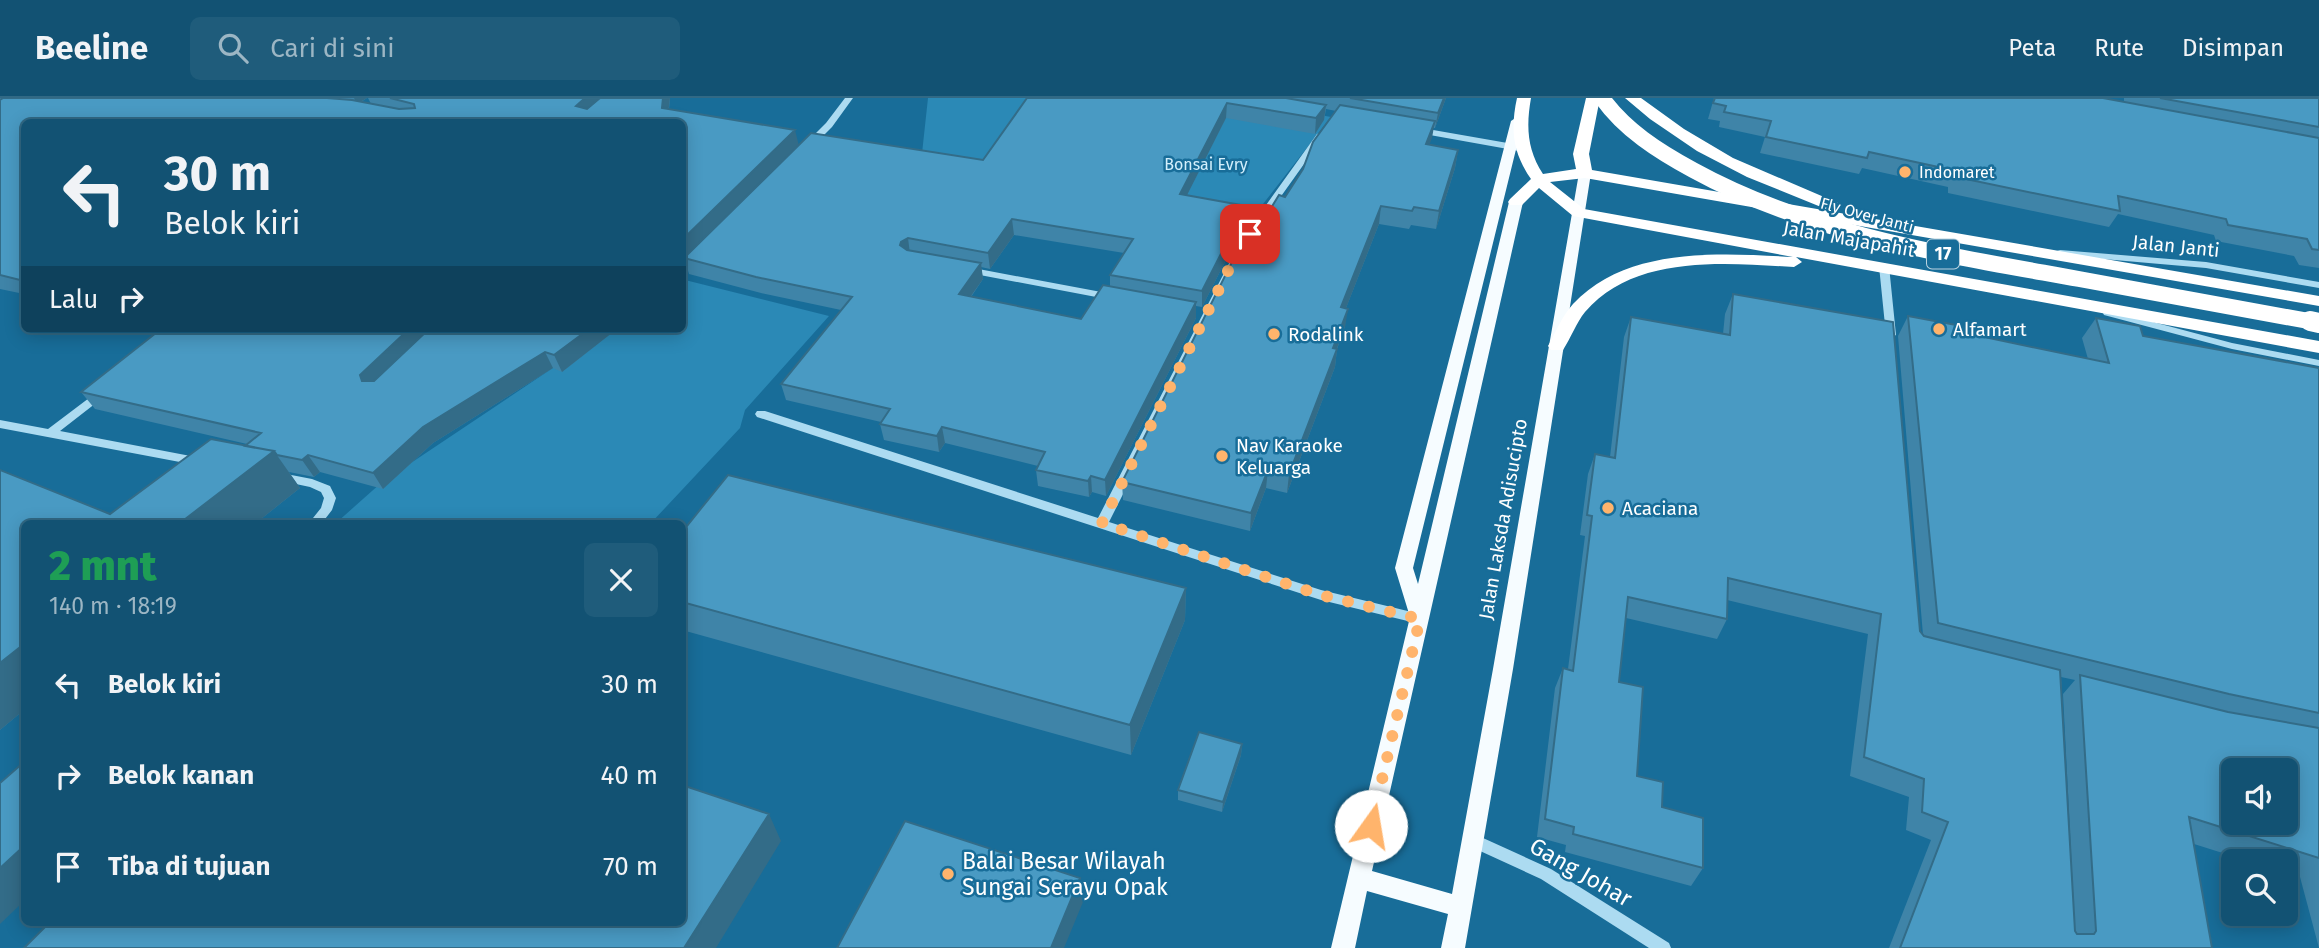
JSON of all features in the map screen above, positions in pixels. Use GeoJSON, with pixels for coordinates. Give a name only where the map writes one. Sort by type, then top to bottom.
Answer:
{"type":"FeatureCollection","features":[{"type":"Feature","properties":{"kind":"highway"},"geometry":{"type":"LineString","coordinates":[[1517,121],[1524,98]]}},
{"type":"Feature","properties":{"kind":"highway","name":"Jalan Laksda Adisucipto"},"geometry":{"type":"LineString","coordinates":[[1586,173],[1581,154],[1593,98]]}},
{"type":"Feature","properties":{"kind":"highway","name":"Fly Over Janti"},"geometry":{"type":"LineString","coordinates":[[1602,98],[1629,128],[1693,172],[1763,203],[1816,222],[1948,255],[2319,323]]}},
{"type":"Feature","properties":{"kind":"highway","name":"17"},"geometry":{"type":"LineString","coordinates":[[1632,98],[1682,136],[1735,167],[1882,224]]}},
{"type":"Feature","properties":{"kind":"highway"},"geometry":{"type":"LineString","coordinates":[[1520,151],[1537,179],[1553,196],[1578,212]]}},
{"type":"Feature","properties":{"kind":"highway"},"geometry":{"type":"LineString","coordinates":[[1516,202],[1537,179],[1557,174],[1586,173]]}},
{"type":"Feature","properties":{"kind":"highway","name":"17"},"geometry":{"type":"LineString","coordinates":[[1586,173],[1882,224]]}},
{"type":"Feature","properties":{"kind":"highway","name":"Jalan Majapahit"},"geometry":{"type":"LineString","coordinates":[[1578,212],[2319,347]]}},
{"type":"Feature","properties":{"kind":"highway","name":"Jalan Majapahit"},"geometry":{"type":"LineString","coordinates":[[1882,224],[2319,301]]}},
{"type":"Feature","properties":{"kind":"highway"},"geometry":{"type":"LineString","coordinates":[[1557,346],[1578,309],[1596,292],[1620,277],[1647,269],[1710,259],[1884,266]]}},
{"type":"Feature","properties":{"kind":"main road"},"geometry":{"type":"LineString","coordinates":[[1420,619],[1404,568],[1520,151],[1517,121]]}},
{"type":"Feature","properties":{"kind":"main road","name":"Jalan Laksda Adisucipto"},"geometry":{"type":"LineString","coordinates":[[1453,948],[1586,173]]}},
{"type":"Feature","properties":{"kind":"main road"},"geometry":{"type":"LineString","coordinates":[[1343,948],[1516,202]]}},
{"type":"Feature","properties":{"kind":"main road"},"geometry":{"type":"LineString","coordinates":[[1359,878],[1460,907]]}},
{"type":"Feature","properties":{"kind":"street"},"geometry":{"type":"LineString","coordinates":[[800,155],[829,125],[849,98]]}},
{"type":"Feature","properties":{"kind":"street"},"geometry":{"type":"LineString","coordinates":[[1102,523],[1236,255],[1327,127]]}},
{"type":"Feature","properties":{"kind":"street"},"geometry":{"type":"LineString","coordinates":[[1399,127],[1520,151]]}},
{"type":"Feature","properties":{"kind":"street","name":"Jalan Janti"},"geometry":{"type":"LineString","coordinates":[[2028,250],[2206,265],[2319,285]]}},
{"type":"Feature","properties":{"kind":"street"},"geometry":{"type":"LineString","coordinates":[[1884,266],[1893,351]]}},
{"type":"Feature","properties":{"kind":"street"},"geometry":{"type":"LineString","coordinates":[[950,267],[1125,299]]}},
{"type":"Feature","properties":{"kind":"street"},"geometry":{"type":"LineString","coordinates":[[2044,296],[2232,346],[2319,363]]}},
{"type":"Feature","properties":{"kind":"street"},"geometry":{"type":"LineString","coordinates":[[1192,312],[1206,314]]}},
{"type":"Feature","properties":{"kind":"street"},"geometry":{"type":"LineString","coordinates":[[51,433],[116,381]]}},
{"type":"Feature","properties":{"kind":"street"},"geometry":{"type":"LineString","coordinates":[[761,414],[1321,595],[1420,619]]}},
{"type":"Feature","properties":{"kind":"street"},"geometry":{"type":"LineString","coordinates":[[0,424],[216,465]]}},
{"type":"Feature","properties":{"kind":"street"},"geometry":{"type":"LineString","coordinates":[[271,475],[312,483],[326,489],[330,498],[327,510],[318,520]]}},
{"type":"Feature","properties":{"kind":"street","name":"Gang Johar"},"geometry":{"type":"LineString","coordinates":[[1472,840],[1546,874],[1663,948]]}},
{"type":"Feature","properties":{"kind":"green space","name":"Bonsai Evry"},"geometry":{"type":"Polygon","coordinates":[[[928,98],[1227,98],[1331,117],[1238,236],[919,181],[928,98]]]}},
{"type":"Feature","properties":{"kind":"green space"},"geometry":{"type":"Polygon","coordinates":[[[686,280],[829,316],[745,410],[740,428],[654,520],[339,520],[381,483],[605,333],[686,333],[686,280]]]}},
{"type":"Feature","properties":{"kind":"building"},"geometry":{"type":"Polygon","coordinates":[[[327,98],[399,109],[415,108],[414,104],[390,98],[585,98],[576,106],[587,109],[600,98],[663,98],[662,108],[795,130],[686,236],[686,119],[21,119],[21,280],[0,275],[0,100],[327,98]]]}},
{"type":"Feature","properties":{"kind":"building"},"geometry":{"type":"Polygon","coordinates":[[[1027,98],[1286,98],[1326,105],[1316,118],[1227,103],[1180,194],[1252,207],[1229,238],[1202,291],[1110,275],[1133,239],[1012,219],[988,253],[908,238],[901,242],[900,245],[907,250],[981,263],[959,294],[1081,319],[1103,285],[1196,302],[1105,480],[1091,476],[1088,481],[1036,470],[1045,452],[942,427],[937,436],[880,424],[890,409],[781,384],[852,297],[756,277],[686,259],[811,133],[983,160],[1027,98]]]}},
{"type":"Feature","properties":{"kind":"building"},"geometry":{"type":"Polygon","coordinates":[[[1350,98],[1444,98],[1438,113],[1350,98]]]}},
{"type":"Feature","properties":{"kind":"building"},"geometry":{"type":"Polygon","coordinates":[[[1715,98],[2103,98],[2319,138],[2319,250],[2312,249],[2307,239],[2228,225],[2226,219],[2118,196],[2120,211],[1956,177],[1957,171],[1869,152],[1867,158],[1766,137],[1771,121],[1724,112],[1726,106],[1713,103],[1715,98]]]}},
{"type":"Feature","properties":{"kind":"building"},"geometry":{"type":"Polygon","coordinates":[[[2160,98],[2319,98],[2319,127],[2160,98]]]}},
{"type":"Feature","properties":{"kind":"building"},"geometry":{"type":"Polygon","coordinates":[[[1340,105],[1435,121],[1426,144],[1458,150],[1439,211],[1414,207],[1412,211],[1381,206],[1341,307],[1348,309],[1333,348],[1337,349],[1289,474],[1268,470],[1251,513],[1122,482],[1244,238],[1279,195],[1285,197],[1303,169],[1313,142],[1340,105]]]}},
{"type":"Feature","properties":{"kind":"building"},"geometry":{"type":"Polygon","coordinates":[[[1733,294],[1893,322],[1920,631],[1924,636],[2060,670],[2077,934],[2094,934],[2096,931],[2080,675],[2228,712],[2319,728],[2319,858],[2298,851],[2298,849],[2246,835],[2298,835],[2298,758],[2221,758],[2221,827],[2189,817],[2212,948],[1900,948],[1948,822],[1922,812],[1924,779],[1864,757],[1881,614],[1728,578],[1727,619],[1628,597],[1619,682],[1643,687],[1637,776],[1663,782],[1662,807],[1703,818],[1703,868],[1573,834],[1574,827],[1545,819],[1563,668],[1573,671],[1592,516],[1587,515],[1595,454],[1615,458],[1631,317],[1730,335],[1733,294]]]}},
{"type":"Feature","properties":{"kind":"building"},"geometry":{"type":"Polygon","coordinates":[[[1908,316],[1983,330],[1984,337],[2109,363],[2096,318],[2140,326],[2143,336],[2319,368],[2319,713],[2229,694],[1938,623],[1908,316]]]}},
{"type":"Feature","properties":{"kind":"building"},"geometry":{"type":"Polygon","coordinates":[[[156,333],[405,333],[360,375],[362,381],[374,381],[425,333],[584,333],[554,355],[545,352],[423,427],[373,473],[308,455],[302,460],[245,446],[261,433],[81,392],[156,333]]]}},
{"type":"Feature","properties":{"kind":"building"},"geometry":{"type":"Polygon","coordinates":[[[211,439],[274,451],[184,520],[21,520],[21,646],[0,663],[0,470],[110,514],[211,439]]]}},
{"type":"Feature","properties":{"kind":"building"},"geometry":{"type":"Polygon","coordinates":[[[728,475],[1186,588],[1130,725],[686,603],[686,527],[728,475]]]}},
{"type":"Feature","properties":{"kind":"building"},"geometry":{"type":"Polygon","coordinates":[[[1199,732],[1242,744],[1223,802],[1178,790],[1199,732]]]}},
{"type":"Feature","properties":{"kind":"building"},"geometry":{"type":"Polygon","coordinates":[[[21,765],[21,849],[0,868],[0,783],[21,765]]]}},
{"type":"Feature","properties":{"kind":"building"},"geometry":{"type":"Polygon","coordinates":[[[686,786],[769,814],[684,948],[24,948],[46,926],[686,926],[686,786]]]}},
{"type":"Feature","properties":{"kind":"building","name":"Balai Besar Wilayah Sungai Serayu Opak"},"geometry":{"type":"Polygon","coordinates":[[[905,821],[1080,878],[1051,948],[837,948],[905,821]]]}},
{"type":"Feature","properties":{"kind":"place","name":"Indomaret"},"geometry":{"type":"Point","coordinates":[1905,172]}},
{"type":"Feature","properties":{"kind":"place","name":"Alfamart"},"geometry":{"type":"Point","coordinates":[1939,329]}},
{"type":"Feature","properties":{"kind":"place","name":"Rodalink"},"geometry":{"type":"Point","coordinates":[1274,334]}},
{"type":"Feature","properties":{"kind":"place","name":"Nav Karaoke Keluarga"},"geometry":{"type":"Point","coordinates":[1222,456]}},
{"type":"Feature","properties":{"kind":"place","name":"Acaciana"},"geometry":{"type":"Point","coordinates":[1608,508]}},
{"type":"Feature","properties":{"kind":"place","name":"Balai Besar Wilayah Sungai Serayu Opak"},"geometry":{"type":"Point","coordinates":[948,874]}},
{"type":"Feature","properties":{"kind":"route"},"geometry":{"type":"LineString","coordinates":[[1250,234],[1236,255],[1102,523],[1321,595],[1420,619],[1371,826]]}}]}
